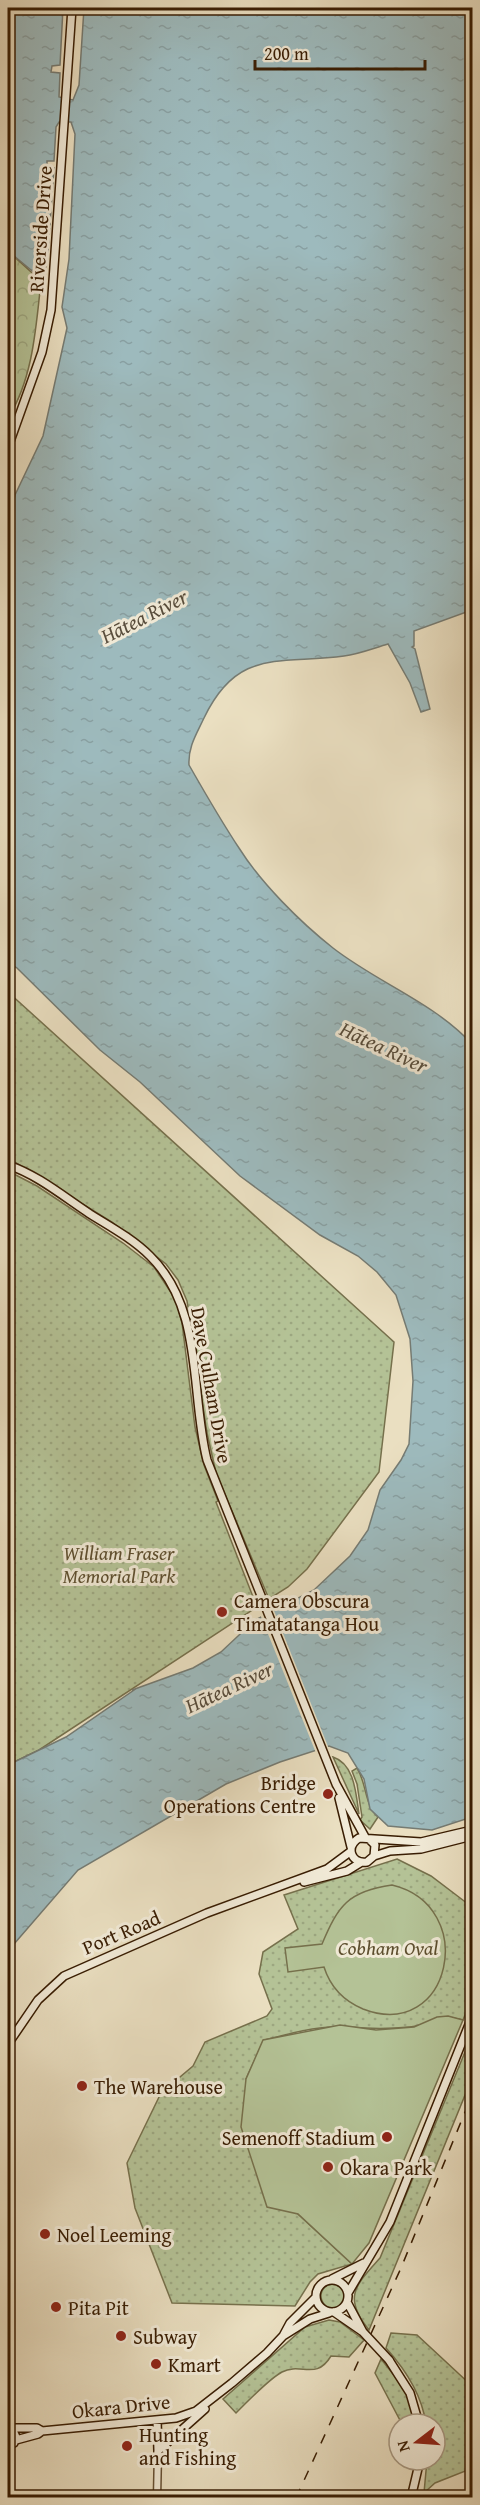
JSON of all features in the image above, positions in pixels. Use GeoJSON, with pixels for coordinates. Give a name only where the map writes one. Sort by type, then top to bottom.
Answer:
{"type":"FeatureCollection","features":[{"type":"Feature","properties":{"kind":"main road","name":"Riverside Drive"},"geometry":{"type":"LineString","coordinates":[[8,447],[42,352],[51,309],[72,8]]}},
{"type":"Feature","properties":{"kind":"main road","name":"Dave Culham Drive"},"geometry":{"type":"LineString","coordinates":[[8,1165],[40,1181],[131,1240],[152,1258],[173,1286],[188,1325],[199,1419],[207,1460],[336,1784],[367,1838]]}},
{"type":"Feature","properties":{"kind":"main road","name":"Dave Culham Drive"},"geometry":{"type":"LineString","coordinates":[[336,1784],[351,1849]]}},
{"type":"Feature","properties":{"kind":"main road"},"geometry":{"type":"LineString","coordinates":[[472,1830],[421,1842],[367,1838],[356,1840],[351,1849],[353,1858],[360,1863],[370,1861],[375,1856],[390,1851],[421,1849],[472,1836]]}},
{"type":"Feature","properties":{"kind":"main road"},"geometry":{"type":"LineString","coordinates":[[367,1838],[375,1845],[375,1856]]}},
{"type":"Feature","properties":{"kind":"main road","name":"Port Road"},"geometry":{"type":"LineString","coordinates":[[8,2044],[38,2000],[64,1976],[207,1913],[327,1869],[351,1849]]}},
{"type":"Feature","properties":{"kind":"main road","name":"Port Road"},"geometry":{"type":"LineString","coordinates":[[276,1888],[347,1871],[360,1863]]}},
{"type":"Feature","properties":{"kind":"main road"},"geometry":{"type":"LineString","coordinates":[[332,2313],[341,2309],[347,2302],[348,2293],[364,2263],[390,2222],[472,2017]]}},
{"type":"Feature","properties":{"kind":"main road"},"geometry":{"type":"LineString","coordinates":[[363,2332],[319,2306],[316,2297],[321,2284],[364,2263]]}},
{"type":"Feature","properties":{"kind":"main road"},"geometry":{"type":"LineString","coordinates":[[330,2280],[343,2284],[348,2293]]}},
{"type":"Feature","properties":{"kind":"main road","name":"Okara Drive"},"geometry":{"type":"LineString","coordinates":[[283,2336],[290,2323],[316,2297]]}},
{"type":"Feature","properties":{"kind":"main road"},"geometry":{"type":"LineString","coordinates":[[347,2302],[363,2332],[389,2360],[410,2393],[416,2412]]}},
{"type":"Feature","properties":{"kind":"main road","name":"Okara Drive"},"geometry":{"type":"LineString","coordinates":[[8,2446],[16,2440],[42,2431],[157,2420],[190,2414],[208,2402],[283,2336],[310,2319],[332,2313]]}},
{"type":"Feature","properties":{"kind":"main road"},"geometry":{"type":"LineString","coordinates":[[158,2451],[209,2406],[208,2402]]}},
{"type":"Feature","properties":{"kind":"main road"},"geometry":{"type":"LineString","coordinates":[[8,2420],[10,2428],[16,2434],[16,2440]]}},
{"type":"Feature","properties":{"kind":"main road"},"geometry":{"type":"LineString","coordinates":[[157,2420],[158,2451]]}},
{"type":"Feature","properties":{"kind":"main road","name":"Okara Drive"},"geometry":{"type":"LineString","coordinates":[[10,2428],[38,2428],[42,2431]]}},
{"type":"Feature","properties":{"kind":"main road"},"geometry":{"type":"LineString","coordinates":[[411,2498],[417,2472]]}},
{"type":"Feature","properties":{"kind":"street"},"geometry":{"type":"LineString","coordinates":[[157,2498],[158,2451]]}},
{"type":"Feature","properties":{"kind":"green space"},"geometry":{"type":"Polygon","coordinates":[[[8,251],[41,281],[28,370],[23,387],[8,418],[8,251]]]}},
{"type":"Feature","properties":{"kind":"green space"},"geometry":{"type":"Polygon","coordinates":[[[8,992],[394,1342],[379,1472],[307,1569],[288,1587],[269,1599],[216,1473],[207,1433],[187,1301],[178,1280],[166,1264],[112,1222],[8,1158],[8,992]]]}},
{"type":"Feature","properties":{"kind":"green space","name":"William Fraser Memorial Park"},"geometry":{"type":"Polygon","coordinates":[[[8,1171],[37,1186],[123,1243],[154,1267],[176,1300],[182,1323],[195,1427],[204,1465],[257,1607],[39,1750],[8,1765],[8,1171]]]}},
{"type":"Feature","properties":{"kind":"green space"},"geometry":{"type":"Polygon","coordinates":[[[333,1757],[346,1766],[350,1773],[359,1814],[333,1757]]]}},
{"type":"Feature","properties":{"kind":"green space"},"geometry":{"type":"Polygon","coordinates":[[[357,1768],[370,1806],[378,1817],[370,1829],[360,1820],[362,1817],[357,1784],[352,1771],[357,1768]]]}},
{"type":"Feature","properties":{"kind":"green space","name":"Cobham Oval"},"geometry":{"type":"Polygon","coordinates":[[[397,1859],[431,1876],[472,1907],[472,1997],[463,2020],[446,2017],[418,2026],[395,2028],[329,2027],[264,2040],[246,2079],[298,2214],[352,2264],[318,2274],[310,2282],[295,2306],[172,2303],[135,2208],[127,2163],[161,2093],[193,2066],[205,2042],[267,2016],[272,2009],[259,1974],[263,1952],[298,1929],[284,1895],[397,1859]]]}},
{"type":"Feature","properties":{"kind":"green space","name":"Cobham Oval"},"geometry":{"type":"Polygon","coordinates":[[[392,1885],[420,1898],[437,1918],[445,1942],[443,1968],[434,1990],[417,2007],[393,2014],[363,2009],[350,2002],[339,1992],[324,1967],[288,1972],[285,1948],[322,1944],[346,1902],[365,1891],[392,1885]]]}},
{"type":"Feature","properties":{"kind":"green space","name":"Okara Park"},"geometry":{"type":"Polygon","coordinates":[[[448,2016],[463,2020],[369,2243],[352,2264],[298,2214],[267,2207],[241,2127],[246,2079],[263,2040],[340,2025],[376,2030],[414,2027],[437,2017],[448,2016]]]}},
{"type":"Feature","properties":{"kind":"green space"},"geometry":{"type":"Polygon","coordinates":[[[472,2035],[472,2078],[369,2330],[356,2309],[355,2292],[364,2276],[380,2258],[472,2035]]]}},
{"type":"Feature","properties":{"kind":"green space"},"geometry":{"type":"Polygon","coordinates":[[[333,2284],[341,2288],[345,2296],[341,2304],[333,2308],[325,2304],[321,2296],[325,2288],[333,2284]]]}},
{"type":"Feature","properties":{"kind":"green space"},"geometry":{"type":"Polygon","coordinates":[[[329,2320],[340,2322],[364,2340],[349,2357],[331,2356],[320,2368],[289,2369],[282,2372],[236,2413],[223,2399],[305,2327],[329,2320]]]}},
{"type":"Feature","properties":{"kind":"green space"},"geometry":{"type":"Polygon","coordinates":[[[391,2333],[417,2335],[472,2386],[472,2461],[468,2470],[435,2483],[424,2493],[426,2472],[447,2472],[447,2412],[424,2412],[412,2383],[386,2348],[391,2333]]]}},
{"type":"Feature","properties":{"kind":"green space"},"geometry":{"type":"Polygon","coordinates":[[[381,2359],[406,2390],[413,2412],[396,2412],[375,2373],[381,2359]]]}},
{"type":"Feature","properties":{"kind":"water","name":"Hātea River"},"geometry":{"type":"Polygon","coordinates":[[[8,8],[63,8],[60,65],[52,66],[51,72],[60,73],[59,97],[73,100],[79,85],[84,8],[472,8],[472,610],[414,631],[414,646],[412,647],[415,649],[430,709],[421,712],[410,683],[388,644],[344,656],[263,664],[246,670],[231,680],[217,695],[193,741],[189,765],[248,861],[270,888],[307,926],[350,960],[440,1016],[472,1044],[472,1817],[432,1830],[388,1826],[370,1809],[364,1779],[348,1753],[329,1746],[280,1762],[226,1784],[78,1870],[8,1951],[8,1765],[66,1737],[134,1690],[132,1690],[193,1668],[221,1652],[255,1620],[314,1590],[350,1556],[368,1530],[380,1490],[409,1444],[413,1381],[410,1339],[396,1295],[377,1272],[358,1256],[320,1235],[240,1176],[140,1082],[100,1050],[17,968],[8,962],[8,525],[15,495],[43,436],[67,328],[62,307],[69,259],[75,134],[71,122],[59,122],[56,127],[54,161],[47,161],[47,167],[54,168],[48,252],[41,251],[40,257],[47,261],[43,280],[8,251],[8,8]]]}},
{"type":"Feature","properties":{"kind":"pier"},"geometry":{"type":"Polygon","coordinates":[[[273,1608],[329,1749],[316,1753],[260,1614],[273,1608]]]}},
{"type":"Feature","properties":{"kind":"railway"},"geometry":{"type":"LineString","coordinates":[[296,2498],[401,2268],[472,2095]]}},
{"type":"Feature","properties":{"kind":"place","name":"Camera Obscura Timatatanga Hou"},"geometry":{"type":"Point","coordinates":[222,1612]}},
{"type":"Feature","properties":{"kind":"place","name":"Bridge Operations Centre"},"geometry":{"type":"Point","coordinates":[328,1794]}},
{"type":"Feature","properties":{"kind":"place","name":"The Warehouse"},"geometry":{"type":"Point","coordinates":[82,2086]}},
{"type":"Feature","properties":{"kind":"place","name":"Semenoff Stadium"},"geometry":{"type":"Point","coordinates":[387,2137]}},
{"type":"Feature","properties":{"kind":"place","name":"Okara Park"},"geometry":{"type":"Point","coordinates":[328,2167]}},
{"type":"Feature","properties":{"kind":"place","name":"Noel Leeming"},"geometry":{"type":"Point","coordinates":[45,2234]}},
{"type":"Feature","properties":{"kind":"place","name":"Pita Pit"},"geometry":{"type":"Point","coordinates":[56,2307]}},
{"type":"Feature","properties":{"kind":"place","name":"Subway"},"geometry":{"type":"Point","coordinates":[121,2336]}},
{"type":"Feature","properties":{"kind":"place","name":"Kmart"},"geometry":{"type":"Point","coordinates":[156,2364]}},
{"type":"Feature","properties":{"kind":"place","name":"Hunting and Fishing"},"geometry":{"type":"Point","coordinates":[127,2446]}}]}
